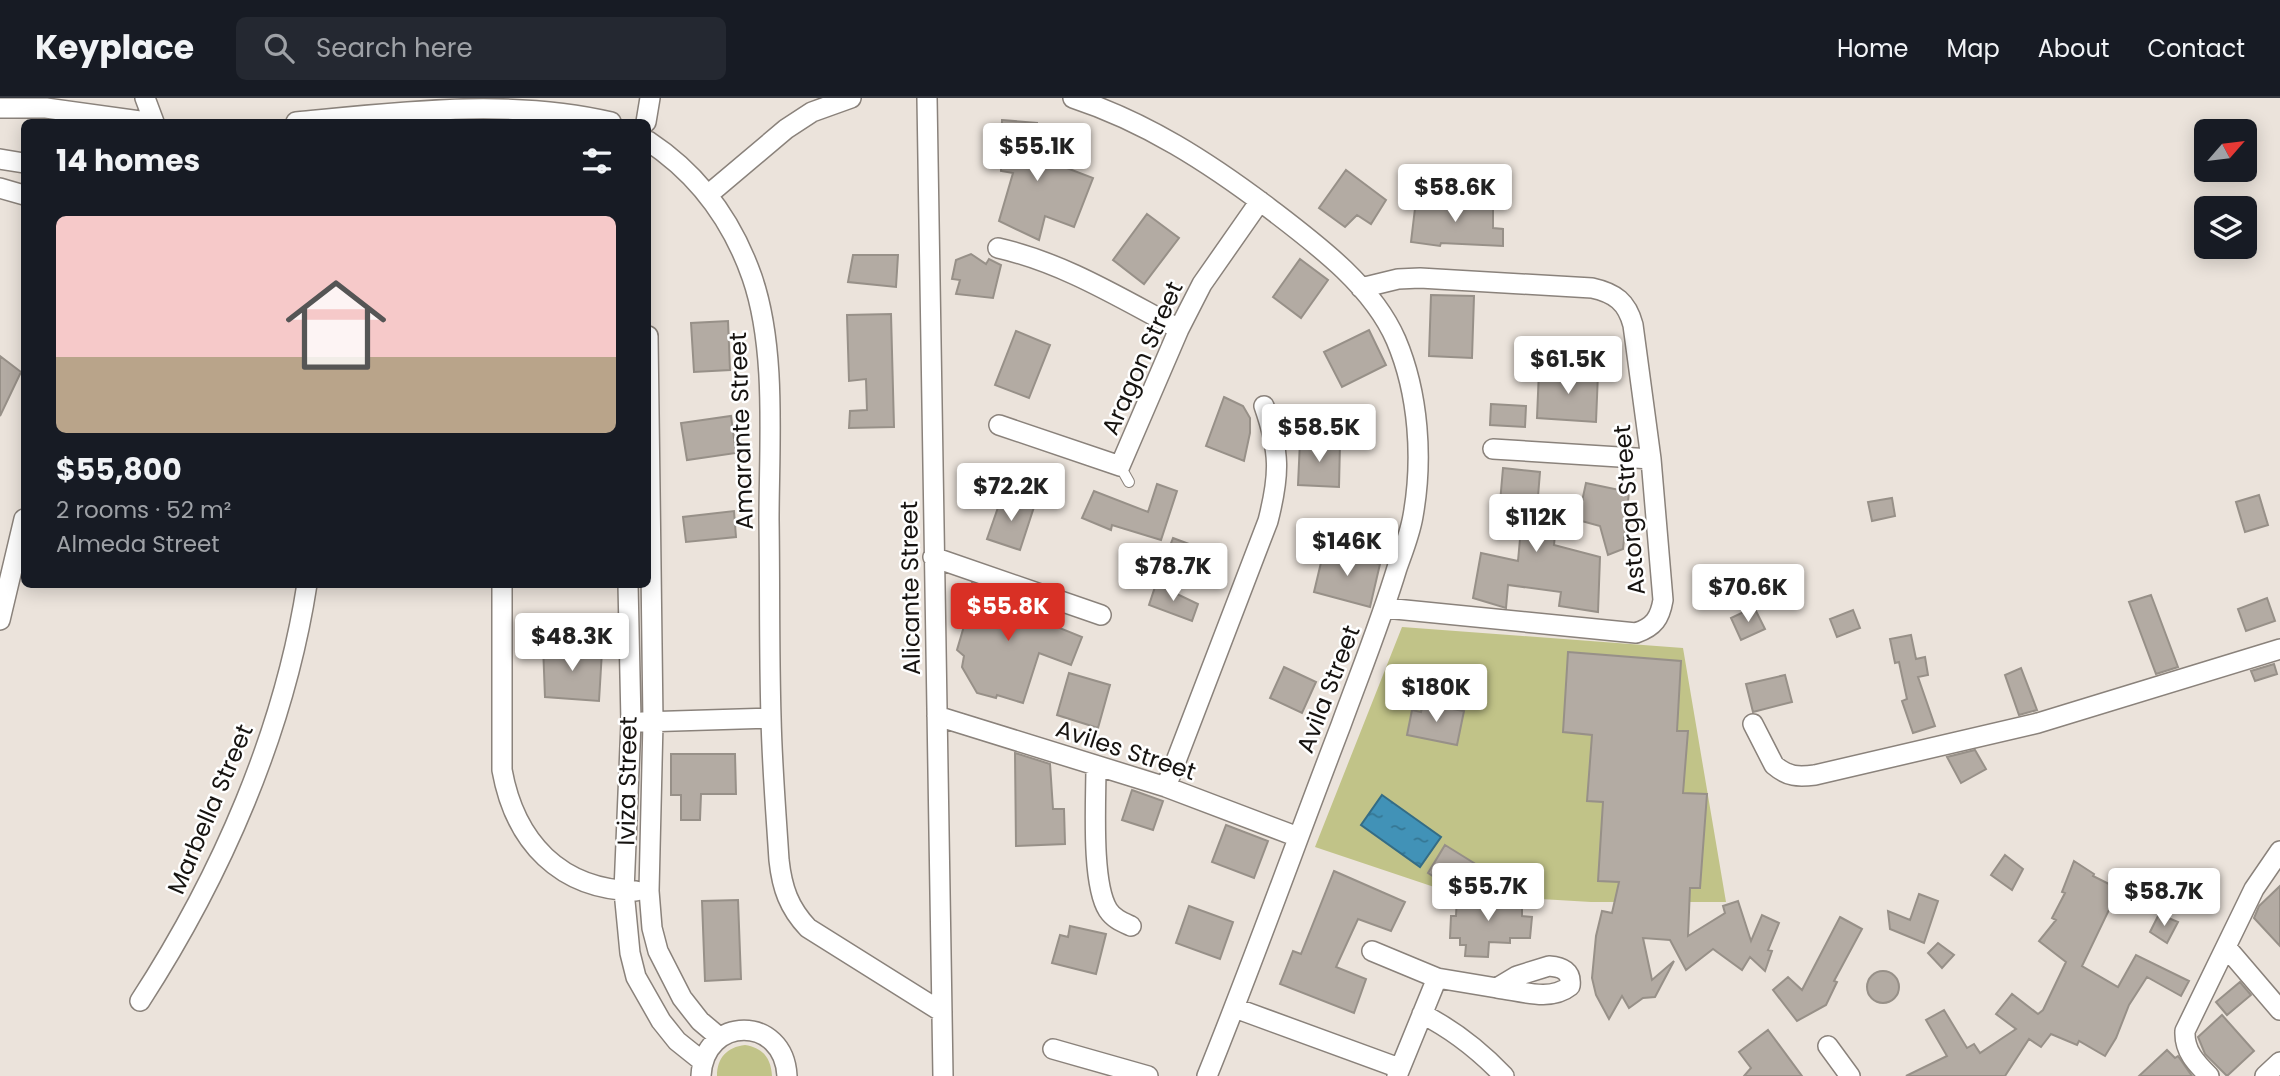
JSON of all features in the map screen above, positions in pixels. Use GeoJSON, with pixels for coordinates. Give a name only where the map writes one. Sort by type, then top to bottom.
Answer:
{"type":"FeatureCollection","features":[{"type":"Feature","properties":{"kind":"street"},"geometry":{"type":"LineString","coordinates":[[145,98],[153,119]]}},
{"type":"Feature","properties":{"kind":"street"},"geometry":{"type":"LineString","coordinates":[[646,119],[650,98]]}},
{"type":"Feature","properties":{"kind":"street"},"geometry":{"type":"LineString","coordinates":[[709,194],[812,105],[850,98]]}},
{"type":"Feature","properties":{"kind":"street","name":"Alicante Street"},"geometry":{"type":"LineString","coordinates":[[927,98],[943,1076]]}},
{"type":"Feature","properties":{"kind":"street","name":"Avila Street"},"geometry":{"type":"LineString","coordinates":[[1073,98],[1141,125],[1175,142],[1260,201],[1311,241],[1361,288],[1384,317],[1396,341],[1413,403],[1419,464],[1413,518],[1385,608],[1207,1076]]}},
{"type":"Feature","properties":{"kind":"street"},"geometry":{"type":"LineString","coordinates":[[309,119],[366,106],[456,106],[525,101],[601,119]]}},
{"type":"Feature","properties":{"kind":"street"},"geometry":{"type":"LineString","coordinates":[[0,108],[46,108],[125,119]]}},
{"type":"Feature","properties":{"kind":"street","name":"Amarante Street"},"geometry":{"type":"LineString","coordinates":[[651,143],[666,153],[709,194],[729,225],[753,279],[764,337],[768,372],[771,718],[781,881],[787,900],[808,928],[942,1012]]}},
{"type":"Feature","properties":{"kind":"street"},"geometry":{"type":"LineString","coordinates":[[0,159],[21,162]]}},
{"type":"Feature","properties":{"kind":"street"},"geometry":{"type":"LineString","coordinates":[[0,188],[21,194]]}},
{"type":"Feature","properties":{"kind":"street","name":"Aragon Street"},"geometry":{"type":"LineString","coordinates":[[999,425],[1125,474],[1178,329],[1202,284],[1260,201]]}},
{"type":"Feature","properties":{"kind":"street"},"geometry":{"type":"LineString","coordinates":[[998,247],[1026,254],[1074,273],[1178,329]]}},
{"type":"Feature","properties":{"kind":"street","name":"Astorga Street"},"geometry":{"type":"LineString","coordinates":[[1361,288],[1398,279],[1420,278],[1592,288],[1609,292],[1621,300],[1629,311],[1633,325],[1651,459],[1663,600],[1660,617],[1649,629],[1636,634],[1385,608]]}},
{"type":"Feature","properties":{"kind":"street"},"geometry":{"type":"LineString","coordinates":[[1166,787],[1268,521],[1277,487],[1278,463],[1274,434],[1264,406]]}},
{"type":"Feature","properties":{"kind":"street"},"geometry":{"type":"LineString","coordinates":[[1493,449],[1651,459]]}},
{"type":"Feature","properties":{"kind":"street"},"geometry":{"type":"LineString","coordinates":[[0,620],[21,532]]}},
{"type":"Feature","properties":{"kind":"street"},"geometry":{"type":"LineString","coordinates":[[933,557],[1101,615]]}},
{"type":"Feature","properties":{"kind":"street","name":"Iviza Street"},"geometry":{"type":"LineString","coordinates":[[651,568],[653,722],[649,891],[652,928],[668,975],[682,999],[700,1021],[719,1037]]}},
{"type":"Feature","properties":{"kind":"street","name":"Marbella Street"},"geometry":{"type":"LineString","coordinates":[[140,1001],[194,912],[252,785],[294,652],[306,588]]}},
{"type":"Feature","properties":{"kind":"street"},"geometry":{"type":"LineString","coordinates":[[502,588],[502,770],[507,797],[519,825],[535,846],[554,864],[575,878],[624,891],[649,891]]}},
{"type":"Feature","properties":{"kind":"street","name":"Iviza Street"},"geometry":{"type":"LineString","coordinates":[[628,588],[631,722],[624,891],[630,953],[636,977],[647,1000],[661,1021],[702,1069]]}},
{"type":"Feature","properties":{"kind":"street"},"geometry":{"type":"LineString","coordinates":[[1753,724],[1774,765],[1798,777],[1815,775],[2038,723],[2280,649]]}},
{"type":"Feature","properties":{"kind":"street","name":"Aviles Street"},"geometry":{"type":"LineString","coordinates":[[937,716],[1166,787],[1298,837]]}},
{"type":"Feature","properties":{"kind":"street"},"geometry":{"type":"LineString","coordinates":[[631,722],[771,718]]}},
{"type":"Feature","properties":{"kind":"street"},"geometry":{"type":"LineString","coordinates":[[1096,766],[1098,870],[1104,902],[1115,918],[1131,926]]}},
{"type":"Feature","properties":{"kind":"street"},"geometry":{"type":"LineString","coordinates":[[2209,1076],[2187,1047],[2185,1031],[2226,947],[2274,875],[2280,851]]}},
{"type":"Feature","properties":{"kind":"street"},"geometry":{"type":"LineString","coordinates":[[2226,947],[2280,1010]]}},
{"type":"Feature","properties":{"kind":"street"},"geometry":{"type":"LineString","coordinates":[[1372,951],[1437,978],[1497,988]]}},
{"type":"Feature","properties":{"kind":"street"},"geometry":{"type":"LineString","coordinates":[[1235,1008],[1398,1072],[1437,978]]}},
{"type":"Feature","properties":{"kind":"street"},"geometry":{"type":"LineString","coordinates":[[1422,1014],[1446,1026],[1468,1042],[1504,1076]]}},
{"type":"Feature","properties":{"kind":"street"},"geometry":{"type":"LineString","coordinates":[[702,1069],[709,1048],[719,1037],[732,1031],[745,1030],[759,1032],[771,1039],[786,1061],[788,1076]]}},
{"type":"Feature","properties":{"kind":"street"},"geometry":{"type":"LineString","coordinates":[[1828,1046],[1850,1076]]}},
{"type":"Feature","properties":{"kind":"street"},"geometry":{"type":"LineString","coordinates":[[1053,1049],[1148,1076]]}},
{"type":"Feature","properties":{"kind":"street"},"geometry":{"type":"LineString","coordinates":[[2265,1076],[2280,1062]]}},
{"type":"Feature","properties":{"kind":"green space"},"geometry":{"type":"Polygon","coordinates":[[[1402,627],[1683,648],[1726,902],[1591,902],[1455,894],[1315,847],[1402,627]]]}},
{"type":"Feature","properties":{"kind":"green space"},"geometry":{"type":"Polygon","coordinates":[[[745,1045],[765,1055],[772,1076],[717,1076],[724,1054],[745,1045]]]}},
{"type":"Feature","properties":{"kind":"water"},"geometry":{"type":"Polygon","coordinates":[[[1382,795],[1441,837],[1420,867],[1361,825],[1382,795]]]}},
{"type":"Feature","properties":{"kind":"building"},"geometry":{"type":"Polygon","coordinates":[[[1002,120],[1037,123],[1038,157],[1093,178],[1074,227],[1045,216],[1039,240],[999,221],[1013,173],[1001,171],[1002,120]]]}},
{"type":"Feature","properties":{"kind":"building"},"geometry":{"type":"Polygon","coordinates":[[[1346,170],[1386,200],[1371,224],[1357,215],[1345,227],[1319,208],[1346,170]]]}},
{"type":"Feature","properties":{"kind":"building"},"geometry":{"type":"Polygon","coordinates":[[[1416,200],[1454,205],[1454,201],[1493,204],[1493,228],[1503,229],[1503,246],[1441,243],[1440,246],[1411,242],[1416,200]]]}},
{"type":"Feature","properties":{"kind":"building"},"geometry":{"type":"Polygon","coordinates":[[[1147,214],[1179,238],[1144,284],[1113,260],[1147,214]]]}},
{"type":"Feature","properties":{"kind":"building"},"geometry":{"type":"Polygon","coordinates":[[[971,254],[986,264],[989,259],[1001,265],[993,298],[956,294],[960,280],[952,279],[956,260],[971,254]]]}},
{"type":"Feature","properties":{"kind":"building"},"geometry":{"type":"Polygon","coordinates":[[[853,255],[898,255],[896,287],[848,282],[853,255]]]}},
{"type":"Feature","properties":{"kind":"building"},"geometry":{"type":"Polygon","coordinates":[[[1300,259],[1328,280],[1301,318],[1273,297],[1300,259]]]}},
{"type":"Feature","properties":{"kind":"building"},"geometry":{"type":"Polygon","coordinates":[[[1431,295],[1474,296],[1472,358],[1429,356],[1431,295]]]}},
{"type":"Feature","properties":{"kind":"building"},"geometry":{"type":"Polygon","coordinates":[[[891,314],[894,427],[849,428],[850,411],[867,410],[866,379],[849,381],[847,315],[891,314]]]}},
{"type":"Feature","properties":{"kind":"building"},"geometry":{"type":"Polygon","coordinates":[[[728,321],[730,370],[694,372],[691,323],[728,321]]]}},
{"type":"Feature","properties":{"kind":"building"},"geometry":{"type":"Polygon","coordinates":[[[1369,330],[1386,365],[1342,387],[1324,352],[1369,330]]]}},
{"type":"Feature","properties":{"kind":"building"},"geometry":{"type":"Polygon","coordinates":[[[1016,331],[1050,345],[1029,398],[995,385],[1016,331]]]}},
{"type":"Feature","properties":{"kind":"building"},"geometry":{"type":"Polygon","coordinates":[[[0,356],[21,372],[0,416],[0,356]]]}},
{"type":"Feature","properties":{"kind":"building"},"geometry":{"type":"Polygon","coordinates":[[[1539,370],[1598,373],[1596,422],[1537,418],[1539,370]]]}},
{"type":"Feature","properties":{"kind":"building"},"geometry":{"type":"Polygon","coordinates":[[[1224,397],[1243,406],[1250,418],[1244,461],[1206,446],[1224,397]]]}},
{"type":"Feature","properties":{"kind":"building"},"geometry":{"type":"Polygon","coordinates":[[[1491,404],[1526,406],[1525,427],[1490,425],[1491,404]]]}},
{"type":"Feature","properties":{"kind":"building"},"geometry":{"type":"Polygon","coordinates":[[[731,416],[736,453],[687,460],[681,423],[731,416]]]}},
{"type":"Feature","properties":{"kind":"building"},"geometry":{"type":"Polygon","coordinates":[[[1300,441],[1340,443],[1339,487],[1298,485],[1300,441]]]}},
{"type":"Feature","properties":{"kind":"building"},"geometry":{"type":"Polygon","coordinates":[[[1503,468],[1540,472],[1535,533],[1555,535],[1554,545],[1600,557],[1598,612],[1559,606],[1561,592],[1508,585],[1506,608],[1473,598],[1481,553],[1518,561],[1521,528],[1498,526],[1503,468]]]}},
{"type":"Feature","properties":{"kind":"building"},"geometry":{"type":"Polygon","coordinates":[[[1586,483],[1629,492],[1623,549],[1608,555],[1600,526],[1578,520],[1586,483]]]}},
{"type":"Feature","properties":{"kind":"building"},"geometry":{"type":"Polygon","coordinates":[[[1157,484],[1177,491],[1161,540],[1112,525],[1111,530],[1082,518],[1094,491],[1148,512],[1157,484]]]}},
{"type":"Feature","properties":{"kind":"building"},"geometry":{"type":"Polygon","coordinates":[[[2259,495],[2268,525],[2245,532],[2236,502],[2259,495]]]}},
{"type":"Feature","properties":{"kind":"building"},"geometry":{"type":"Polygon","coordinates":[[[1002,496],[1034,507],[1020,550],[987,539],[1002,496]]]}},
{"type":"Feature","properties":{"kind":"building"},"geometry":{"type":"Polygon","coordinates":[[[1892,498],[1895,516],[1872,521],[1868,502],[1892,498]]]}},
{"type":"Feature","properties":{"kind":"building"},"geometry":{"type":"Polygon","coordinates":[[[734,511],[736,537],[686,542],[683,517],[734,511]]]}},
{"type":"Feature","properties":{"kind":"building"},"geometry":{"type":"Polygon","coordinates":[[[1173,538],[1216,554],[1207,577],[1164,562],[1173,538]]]}},
{"type":"Feature","properties":{"kind":"building"},"geometry":{"type":"Polygon","coordinates":[[[1324,550],[1380,564],[1370,607],[1314,592],[1324,550]]]}},
{"type":"Feature","properties":{"kind":"building"},"geometry":{"type":"Polygon","coordinates":[[[972,583],[1060,617],[1057,627],[1082,637],[1071,665],[1039,653],[1023,703],[997,695],[996,698],[977,693],[962,667],[964,656],[957,650],[964,626],[957,623],[972,583]]]}},
{"type":"Feature","properties":{"kind":"building"},"geometry":{"type":"Polygon","coordinates":[[[1156,584],[1198,604],[1192,621],[1149,605],[1156,584]]]}},
{"type":"Feature","properties":{"kind":"building"},"geometry":{"type":"Polygon","coordinates":[[[2151,595],[2178,667],[2156,674],[2129,602],[2151,595]]]}},
{"type":"Feature","properties":{"kind":"building"},"geometry":{"type":"Polygon","coordinates":[[[2267,598],[2275,621],[2246,631],[2238,609],[2267,598]]]}},
{"type":"Feature","properties":{"kind":"building"},"geometry":{"type":"Polygon","coordinates":[[[1754,607],[1765,629],[1741,640],[1731,618],[1754,607]]]}},
{"type":"Feature","properties":{"kind":"building"},"geometry":{"type":"Polygon","coordinates":[[[1853,610],[1860,628],[1837,637],[1830,619],[1853,610]]]}},
{"type":"Feature","properties":{"kind":"building"},"geometry":{"type":"Polygon","coordinates":[[[1911,635],[1916,659],[1925,657],[1928,675],[1918,677],[1935,726],[1913,733],[1902,701],[1907,699],[1899,662],[1895,663],[1890,639],[1911,635]]]}},
{"type":"Feature","properties":{"kind":"building"},"geometry":{"type":"Polygon","coordinates":[[[543,645],[602,651],[599,701],[545,697],[543,645]]]}},
{"type":"Feature","properties":{"kind":"building"},"geometry":{"type":"Polygon","coordinates":[[[1568,652],[1681,661],[1677,731],[1688,731],[1683,793],[1707,794],[1700,888],[1690,888],[1688,936],[1725,913],[1723,906],[1738,901],[1751,941],[1762,915],[1779,923],[1768,950],[1772,951],[1765,971],[1750,957],[1742,970],[1713,949],[1686,970],[1670,940],[1643,938],[1652,980],[1674,961],[1655,997],[1643,998],[1629,1008],[1622,996],[1609,1019],[1596,995],[1592,978],[1596,936],[1602,911],[1612,913],[1619,882],[1598,881],[1603,802],[1587,801],[1592,735],[1563,732],[1568,652]]]}},
{"type":"Feature","properties":{"kind":"building"},"geometry":{"type":"Polygon","coordinates":[[[2274,664],[2277,674],[2255,681],[2251,671],[2274,664]]]}},
{"type":"Feature","properties":{"kind":"building"},"geometry":{"type":"Polygon","coordinates":[[[1284,667],[1316,682],[1302,713],[1270,698],[1284,667]]]}},
{"type":"Feature","properties":{"kind":"building"},"geometry":{"type":"Polygon","coordinates":[[[2021,668],[2037,710],[2019,715],[2005,675],[2021,668]]]}},
{"type":"Feature","properties":{"kind":"building"},"geometry":{"type":"Polygon","coordinates":[[[1069,673],[1110,685],[1098,728],[1057,715],[1069,673]]]}},
{"type":"Feature","properties":{"kind":"building"},"geometry":{"type":"Polygon","coordinates":[[[1785,675],[1792,702],[1753,712],[1746,684],[1785,675]]]}},
{"type":"Feature","properties":{"kind":"building"},"geometry":{"type":"Polygon","coordinates":[[[1423,704],[1464,711],[1457,745],[1407,735],[1412,710],[1421,712],[1423,704]]]}},
{"type":"Feature","properties":{"kind":"building"},"geometry":{"type":"Polygon","coordinates":[[[1975,750],[1986,769],[1961,783],[1947,757],[1975,750]]]}},
{"type":"Feature","properties":{"kind":"building"},"geometry":{"type":"Polygon","coordinates":[[[1015,753],[1050,764],[1053,809],[1064,809],[1065,844],[1016,846],[1015,753]]]}},
{"type":"Feature","properties":{"kind":"building"},"geometry":{"type":"Polygon","coordinates":[[[671,754],[735,754],[736,794],[701,794],[700,820],[681,820],[681,795],[671,795],[671,754]]]}},
{"type":"Feature","properties":{"kind":"building"},"geometry":{"type":"Polygon","coordinates":[[[1132,790],[1163,801],[1153,830],[1122,820],[1132,790]]]}},
{"type":"Feature","properties":{"kind":"building"},"geometry":{"type":"Polygon","coordinates":[[[1226,825],[1268,841],[1254,878],[1212,862],[1226,825]]]}},
{"type":"Feature","properties":{"kind":"building"},"geometry":{"type":"Polygon","coordinates":[[[1445,845],[1474,863],[1456,891],[1428,873],[1445,845]]]}},
{"type":"Feature","properties":{"kind":"building"},"geometry":{"type":"Polygon","coordinates":[[[2005,855],[2023,869],[2012,890],[1991,875],[2005,855]]]}},
{"type":"Feature","properties":{"kind":"building"},"geometry":{"type":"Polygon","coordinates":[[[2074,861],[2094,874],[2093,876],[2119,889],[2082,966],[2118,987],[2136,955],[2189,981],[2181,996],[2147,977],[2129,1005],[2116,1038],[2105,1056],[2079,1041],[2077,1045],[2051,1034],[2041,1047],[2029,1039],[2005,1076],[1906,1076],[1947,1056],[1926,1020],[1944,1010],[1967,1048],[1974,1044],[1980,1053],[2016,1029],[1996,1014],[2012,994],[2038,1014],[2043,1010],[2066,962],[2039,941],[2056,920],[2052,918],[2065,893],[2062,892],[2074,861]]]}},
{"type":"Feature","properties":{"kind":"building"},"geometry":{"type":"Polygon","coordinates":[[[1334,871],[1405,902],[1391,931],[1358,919],[1336,967],[1366,979],[1354,1013],[1280,984],[1293,951],[1301,954],[1334,871]]]}},
{"type":"Feature","properties":{"kind":"building"},"geometry":{"type":"Polygon","coordinates":[[[2280,886],[2280,946],[2254,918],[2259,906],[2280,886]]]}},
{"type":"Feature","properties":{"kind":"building"},"geometry":{"type":"Polygon","coordinates":[[[1919,894],[1938,901],[1924,943],[1890,929],[1888,911],[1910,920],[1919,894]]]}},
{"type":"Feature","properties":{"kind":"building"},"geometry":{"type":"Polygon","coordinates":[[[1457,896],[1522,900],[1522,916],[1532,917],[1530,938],[1510,938],[1510,943],[1489,942],[1488,957],[1465,956],[1466,945],[1460,945],[1460,938],[1450,938],[1451,916],[1456,916],[1457,896]]]}},
{"type":"Feature","properties":{"kind":"building"},"geometry":{"type":"Polygon","coordinates":[[[738,900],[741,979],[705,981],[702,901],[738,900]]]}},
{"type":"Feature","properties":{"kind":"building"},"geometry":{"type":"Polygon","coordinates":[[[1189,906],[1233,922],[1220,959],[1176,943],[1189,906]]]}},
{"type":"Feature","properties":{"kind":"building"},"geometry":{"type":"Polygon","coordinates":[[[2159,914],[2178,922],[2167,943],[2150,932],[2159,914]]]}},
{"type":"Feature","properties":{"kind":"building"},"geometry":{"type":"Polygon","coordinates":[[[1840,917],[1862,929],[1834,981],[1837,982],[1826,1005],[1797,1021],[1773,990],[1788,977],[1802,990],[1840,917]]]}},
{"type":"Feature","properties":{"kind":"building"},"geometry":{"type":"Polygon","coordinates":[[[1070,926],[1106,934],[1096,974],[1052,963],[1060,935],[1068,937],[1070,926]]]}},
{"type":"Feature","properties":{"kind":"building"},"geometry":{"type":"Polygon","coordinates":[[[1938,943],[1954,955],[1942,968],[1928,953],[1938,943]]]}},
{"type":"Feature","properties":{"kind":"building"},"geometry":{"type":"Polygon","coordinates":[[[1883,971],[1894,976],[1899,987],[1894,998],[1883,1003],[1872,998],[1867,987],[1872,976],[1883,971]]]}},
{"type":"Feature","properties":{"kind":"building"},"geometry":{"type":"Polygon","coordinates":[[[2240,982],[2251,995],[2227,1015],[2216,1002],[2240,982]]]}},
{"type":"Feature","properties":{"kind":"building"},"geometry":{"type":"Polygon","coordinates":[[[2222,1015],[2254,1051],[2227,1076],[2205,1054],[2198,1037],[2222,1015]]]}},
{"type":"Feature","properties":{"kind":"building"},"geometry":{"type":"Polygon","coordinates":[[[1768,1030],[1802,1076],[1744,1076],[1751,1068],[1739,1052],[1768,1030]]]}},
{"type":"Feature","properties":{"kind":"building"},"geometry":{"type":"Polygon","coordinates":[[[2167,1050],[2175,1058],[2178,1056],[2192,1076],[2139,1076],[2167,1050]]]}}]}
